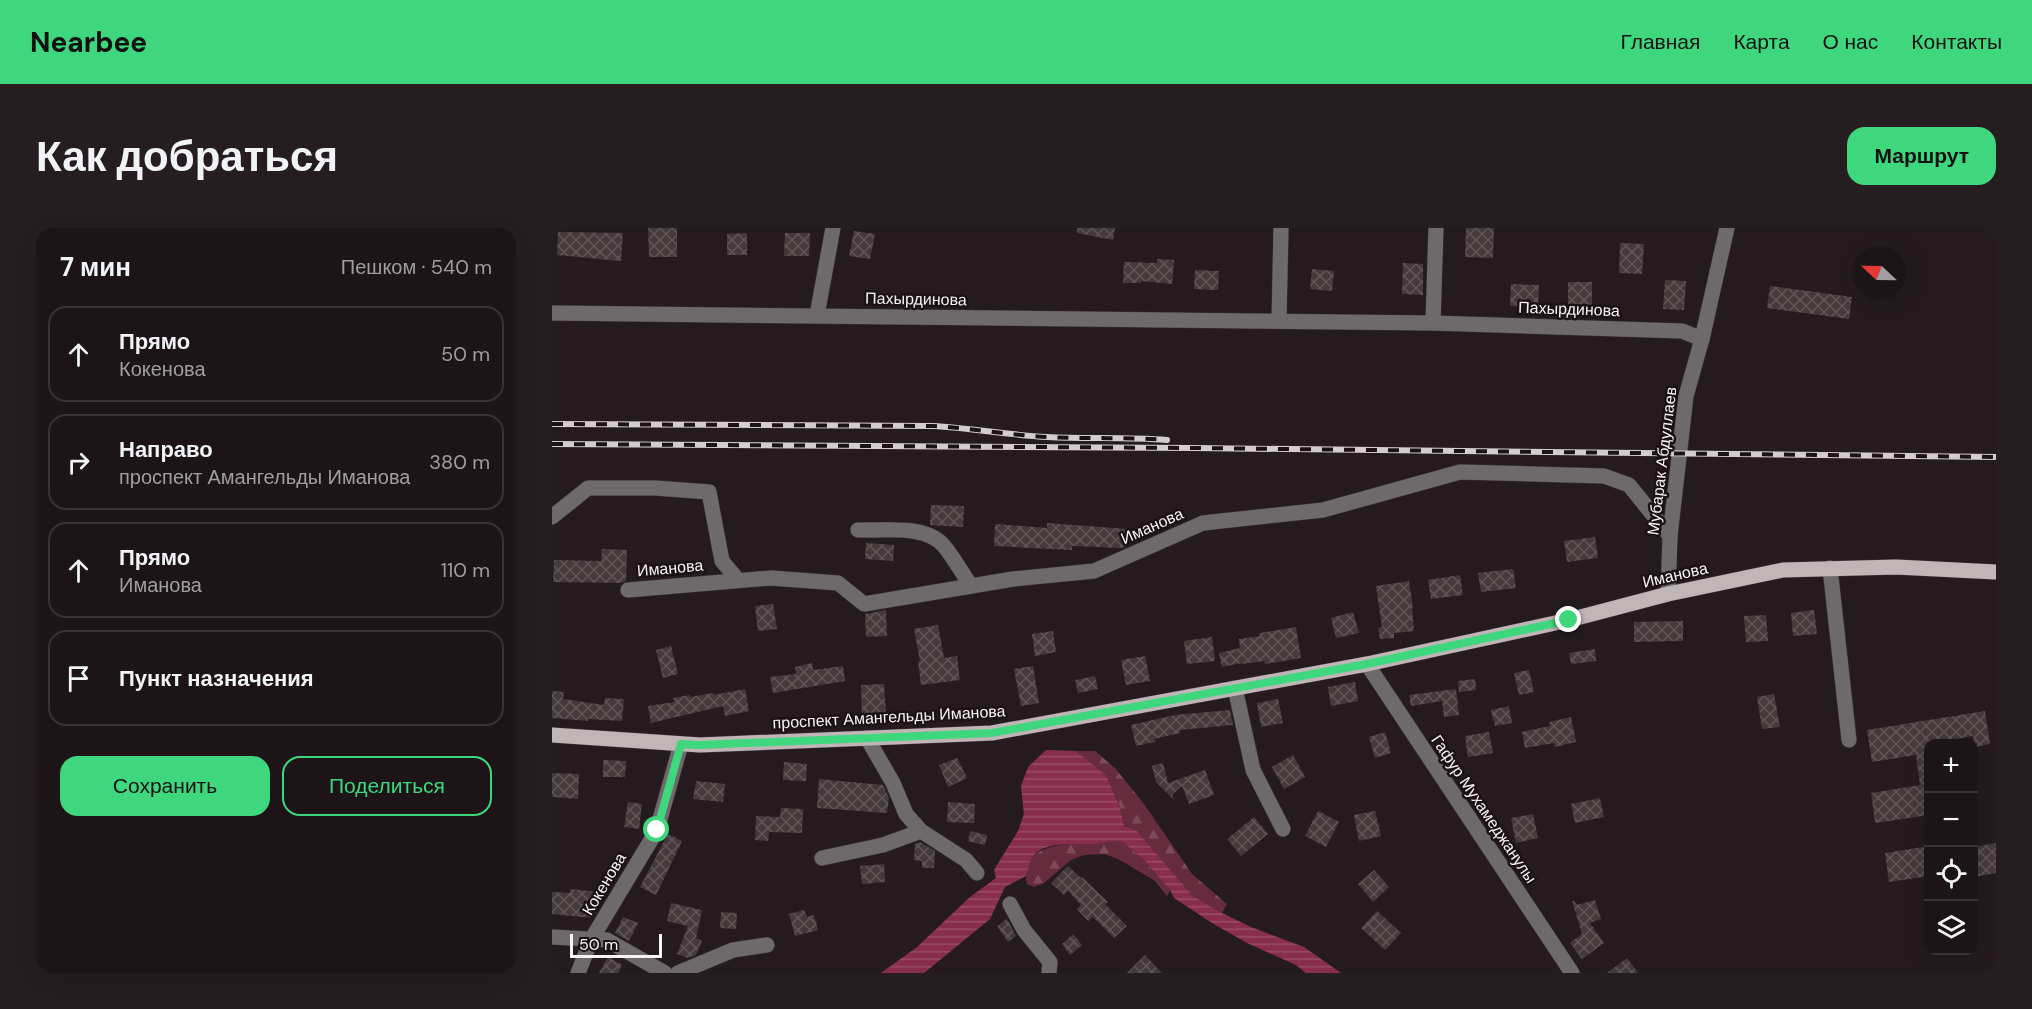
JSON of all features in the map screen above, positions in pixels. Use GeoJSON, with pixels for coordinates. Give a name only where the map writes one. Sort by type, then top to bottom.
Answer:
{"type":"FeatureCollection","features":[{"type":"Feature","properties":{"kind":"main road","name":"Иманова"},"geometry":{"type":"LineString","coordinates":[[1367,664],[1569,620],[1668,594],[1783,570],[1896,567],[1996,572]]}},
{"type":"Feature","properties":{"kind":"main road","name":"проспект Амангельды Иманова"},"geometry":{"type":"LineString","coordinates":[[552,735],[700,745],[992,733],[1367,664]]}},
{"type":"Feature","properties":{"kind":"street"},"geometry":{"type":"LineString","coordinates":[[817,315],[832,228]]}},
{"type":"Feature","properties":{"kind":"street"},"geometry":{"type":"LineString","coordinates":[[1280,321],[1281,228]]}},
{"type":"Feature","properties":{"kind":"street"},"geometry":{"type":"LineString","coordinates":[[1433,322],[1436,228]]}},
{"type":"Feature","properties":{"kind":"street","name":"Мубарак Абдуллаев"},"geometry":{"type":"LineString","coordinates":[[1668,594],[1670,536],[1686,396],[1702,339],[1727,228]]}},
{"type":"Feature","properties":{"kind":"street","name":"Пахырдинова"},"geometry":{"type":"LineString","coordinates":[[552,313],[1433,322],[1682,331],[1702,339]]}},
{"type":"Feature","properties":{"kind":"street","name":"Иманова"},"geometry":{"type":"LineString","coordinates":[[628,590],[771,578],[838,582],[864,604],[1013,579],[1094,571],[1203,523],[1323,510],[1460,472],[1604,476],[1629,485],[1670,536]]}},
{"type":"Feature","properties":{"kind":"street"},"geometry":{"type":"LineString","coordinates":[[552,518],[588,488],[655,488],[709,492],[722,561],[738,580]]}},
{"type":"Feature","properties":{"kind":"street"},"geometry":{"type":"LineString","coordinates":[[858,530],[915,531],[929,536],[943,544],[971,586]]}},
{"type":"Feature","properties":{"kind":"street"},"geometry":{"type":"LineString","coordinates":[[1830,568],[1850,740]]}},
{"type":"Feature","properties":{"kind":"street","name":"Гафур Мухамеджанулы"},"geometry":{"type":"LineString","coordinates":[[1367,664],[1572,973]]}},
{"type":"Feature","properties":{"kind":"street"},"geometry":{"type":"LineString","coordinates":[[1235,688],[1253,770],[1284,830]]}},
{"type":"Feature","properties":{"kind":"street"},"geometry":{"type":"LineString","coordinates":[[867,738],[893,783],[906,814],[921,831],[966,860],[977,873]]}},
{"type":"Feature","properties":{"kind":"street","name":"Кокенова"},"geometry":{"type":"LineString","coordinates":[[578,973],[591,940],[657,830],[681,744]]}},
{"type":"Feature","properties":{"kind":"street"},"geometry":{"type":"LineString","coordinates":[[822,858],[883,845],[921,831]]}},
{"type":"Feature","properties":{"kind":"street"},"geometry":{"type":"LineString","coordinates":[[1010,904],[1024,930],[1050,962],[1049,973]]}},
{"type":"Feature","properties":{"kind":"street","name":"Кокенова"},"geometry":{"type":"LineString","coordinates":[[552,937],[607,940],[665,973]]}},
{"type":"Feature","properties":{"kind":"street"},"geometry":{"type":"LineString","coordinates":[[678,973],[733,950],[767,945]]}},
{"type":"Feature","properties":{"kind":"green space"},"geometry":{"type":"Polygon","coordinates":[[[1076,751],[1095,751],[1115,768],[1144,804],[1192,874],[1227,904],[1222,913],[1193,896],[1136,830],[1124,826],[1120,807],[1106,775],[1076,751]]]}},
{"type":"Feature","properties":{"kind":"green space"},"geometry":{"type":"Polygon","coordinates":[[[1122,840],[1144,860],[1170,890],[1167,896],[1155,881],[1120,860],[1105,854],[1084,855],[1071,860],[1044,883],[1034,887],[1027,884],[1027,868],[1032,857],[1042,850],[1055,846],[1122,840]]]}},
{"type":"Feature","properties":{"kind":"shaded area"},"geometry":{"type":"Polygon","coordinates":[[[1046,750],[1076,751],[1106,775],[1120,807],[1124,826],[1136,830],[1193,896],[1251,927],[1304,947],[1341,973],[1306,973],[1296,965],[1247,943],[1212,923],[1174,898],[1170,890],[1144,860],[1122,841],[1111,841],[1052,846],[1037,852],[1030,862],[1026,876],[1005,887],[990,919],[924,973],[881,973],[917,947],[970,897],[996,878],[994,870],[1018,831],[1024,814],[1021,786],[1028,767],[1046,750]]]}},
{"type":"Feature","properties":{"kind":"building"},"geometry":{"type":"Polygon","coordinates":[[[648,228],[677,228],[677,257],[649,257],[648,228]]]}},
{"type":"Feature","properties":{"kind":"building"},"geometry":{"type":"Polygon","coordinates":[[[1077,228],[1115,228],[1113,240],[1077,233],[1077,228]]]}},
{"type":"Feature","properties":{"kind":"building"},"geometry":{"type":"Polygon","coordinates":[[[1466,228],[1494,228],[1493,258],[1465,257],[1466,228]]]}},
{"type":"Feature","properties":{"kind":"building"},"geometry":{"type":"Polygon","coordinates":[[[854,231],[875,234],[870,259],[849,256],[854,231]]]}},
{"type":"Feature","properties":{"kind":"building"},"geometry":{"type":"Polygon","coordinates":[[[558,232],[623,233],[621,261],[557,255],[558,232]]]}},
{"type":"Feature","properties":{"kind":"building"},"geometry":{"type":"Polygon","coordinates":[[[747,233],[747,255],[727,255],[727,234],[747,233]]]}},
{"type":"Feature","properties":{"kind":"building"},"geometry":{"type":"Polygon","coordinates":[[[785,233],[810,233],[809,256],[784,256],[785,233]]]}},
{"type":"Feature","properties":{"kind":"building"},"geometry":{"type":"Polygon","coordinates":[[[1620,243],[1644,244],[1642,274],[1619,273],[1620,243]]]}},
{"type":"Feature","properties":{"kind":"building"},"geometry":{"type":"Polygon","coordinates":[[[1157,259],[1174,260],[1172,284],[1141,281],[1141,283],[1123,283],[1124,262],[1157,263],[1157,259]]]}},
{"type":"Feature","properties":{"kind":"building"},"geometry":{"type":"Polygon","coordinates":[[[1403,263],[1423,264],[1423,295],[1402,294],[1403,263]]]}},
{"type":"Feature","properties":{"kind":"building"},"geometry":{"type":"Polygon","coordinates":[[[1312,269],[1334,271],[1332,291],[1310,289],[1312,269]]]}},
{"type":"Feature","properties":{"kind":"building"},"geometry":{"type":"Polygon","coordinates":[[[1195,270],[1219,271],[1218,290],[1194,289],[1195,270]]]}},
{"type":"Feature","properties":{"kind":"building"},"geometry":{"type":"Polygon","coordinates":[[[1665,280],[1686,281],[1684,310],[1663,309],[1665,280]]]}},
{"type":"Feature","properties":{"kind":"building"},"geometry":{"type":"Polygon","coordinates":[[[1568,282],[1592,282],[1592,305],[1568,305],[1568,282]]]}},
{"type":"Feature","properties":{"kind":"building"},"geometry":{"type":"Polygon","coordinates":[[[1511,284],[1539,285],[1538,307],[1510,306],[1511,284]]]}},
{"type":"Feature","properties":{"kind":"building"},"geometry":{"type":"Polygon","coordinates":[[[1770,286],[1852,297],[1849,319],[1767,308],[1770,286]]]}},
{"type":"Feature","properties":{"kind":"building"},"geometry":{"type":"Polygon","coordinates":[[[931,505],[964,506],[963,527],[930,525],[931,505]]]}},
{"type":"Feature","properties":{"kind":"building"},"geometry":{"type":"Polygon","coordinates":[[[1047,523],[1128,529],[1127,546],[1121,548],[1072,546],[1072,550],[994,546],[995,524],[1047,528],[1047,523]]]}},
{"type":"Feature","properties":{"kind":"building"},"geometry":{"type":"Polygon","coordinates":[[[1595,537],[1598,558],[1567,562],[1564,541],[1595,537]]]}},
{"type":"Feature","properties":{"kind":"building"},"geometry":{"type":"Polygon","coordinates":[[[866,543],[894,545],[893,561],[865,559],[866,543]]]}},
{"type":"Feature","properties":{"kind":"building"},"geometry":{"type":"Polygon","coordinates":[[[602,549],[627,550],[626,581],[621,583],[553,582],[554,560],[601,561],[602,549]]]}},
{"type":"Feature","properties":{"kind":"building"},"geometry":{"type":"Polygon","coordinates":[[[1513,569],[1516,588],[1481,592],[1478,573],[1513,569]]]}},
{"type":"Feature","properties":{"kind":"building"},"geometry":{"type":"Polygon","coordinates":[[[1460,575],[1463,595],[1431,599],[1428,580],[1460,575]]]}},
{"type":"Feature","properties":{"kind":"building"},"geometry":{"type":"Polygon","coordinates":[[[1409,581],[1414,631],[1394,633],[1394,638],[1380,639],[1378,628],[1382,627],[1376,586],[1409,581]]]}},
{"type":"Feature","properties":{"kind":"building"},"geometry":{"type":"Polygon","coordinates":[[[773,604],[777,629],[758,631],[755,606],[773,604]]]}},
{"type":"Feature","properties":{"kind":"building"},"geometry":{"type":"Polygon","coordinates":[[[886,610],[887,636],[866,637],[865,614],[886,610]]]}},
{"type":"Feature","properties":{"kind":"building"},"geometry":{"type":"Polygon","coordinates":[[[1814,610],[1817,634],[1793,636],[1791,613],[1814,610]]]}},
{"type":"Feature","properties":{"kind":"building"},"geometry":{"type":"Polygon","coordinates":[[[1353,612],[1359,633],[1336,638],[1331,618],[1353,612]]]}},
{"type":"Feature","properties":{"kind":"building"},"geometry":{"type":"Polygon","coordinates":[[[1766,615],[1768,641],[1746,642],[1744,616],[1766,615]]]}},
{"type":"Feature","properties":{"kind":"building"},"geometry":{"type":"Polygon","coordinates":[[[1683,621],[1683,641],[1634,642],[1634,622],[1683,621]]]}},
{"type":"Feature","properties":{"kind":"building"},"geometry":{"type":"Polygon","coordinates":[[[938,625],[944,658],[957,656],[960,680],[921,685],[918,661],[920,661],[914,629],[938,625]]]}},
{"type":"Feature","properties":{"kind":"building"},"geometry":{"type":"Polygon","coordinates":[[[1296,627],[1301,658],[1265,664],[1264,661],[1222,667],[1219,653],[1240,648],[1239,639],[1296,627]]]}},
{"type":"Feature","properties":{"kind":"building"},"geometry":{"type":"Polygon","coordinates":[[[1053,631],[1056,652],[1035,656],[1032,634],[1053,631]]]}},
{"type":"Feature","properties":{"kind":"building"},"geometry":{"type":"Polygon","coordinates":[[[1212,637],[1215,661],[1187,664],[1184,641],[1212,637]]]}},
{"type":"Feature","properties":{"kind":"building"},"geometry":{"type":"Polygon","coordinates":[[[671,646],[678,674],[663,678],[656,650],[671,646]]]}},
{"type":"Feature","properties":{"kind":"building"},"geometry":{"type":"Polygon","coordinates":[[[1595,649],[1596,661],[1571,664],[1569,653],[1595,649]]]}},
{"type":"Feature","properties":{"kind":"building"},"geometry":{"type":"Polygon","coordinates":[[[1145,656],[1150,681],[1126,685],[1121,660],[1145,656]]]}},
{"type":"Feature","properties":{"kind":"building"},"geometry":{"type":"Polygon","coordinates":[[[812,663],[813,670],[843,666],[845,681],[773,693],[770,677],[796,674],[795,667],[812,663]]]}},
{"type":"Feature","properties":{"kind":"building"},"geometry":{"type":"Polygon","coordinates":[[[1033,666],[1039,703],[1021,706],[1014,669],[1033,666]]]}},
{"type":"Feature","properties":{"kind":"building"},"geometry":{"type":"Polygon","coordinates":[[[1529,670],[1534,692],[1519,695],[1514,673],[1529,670]]]}},
{"type":"Feature","properties":{"kind":"building"},"geometry":{"type":"Polygon","coordinates":[[[1095,676],[1098,689],[1078,693],[1075,680],[1095,676]]]}},
{"type":"Feature","properties":{"kind":"building"},"geometry":{"type":"Polygon","coordinates":[[[1475,679],[1476,690],[1459,692],[1458,681],[1475,679]]]}},
{"type":"Feature","properties":{"kind":"building"},"geometry":{"type":"Polygon","coordinates":[[[1355,682],[1358,701],[1331,706],[1328,687],[1355,682]]]}},
{"type":"Feature","properties":{"kind":"building"},"geometry":{"type":"Polygon","coordinates":[[[884,684],[886,715],[862,716],[861,685],[884,684]]]}},
{"type":"Feature","properties":{"kind":"building"},"geometry":{"type":"Polygon","coordinates":[[[745,689],[749,711],[725,716],[723,706],[651,723],[648,706],[674,702],[673,698],[690,695],[690,697],[713,693],[714,695],[745,689]]]}},
{"type":"Feature","properties":{"kind":"building"},"geometry":{"type":"Polygon","coordinates":[[[1456,689],[1459,715],[1444,717],[1442,701],[1411,706],[1409,695],[1456,689]]]}},
{"type":"Feature","properties":{"kind":"building"},"geometry":{"type":"Polygon","coordinates":[[[552,691],[564,692],[563,699],[604,705],[605,698],[624,699],[622,721],[552,718],[552,691]]]}},
{"type":"Feature","properties":{"kind":"building"},"geometry":{"type":"Polygon","coordinates":[[[1774,694],[1780,727],[1762,729],[1757,697],[1774,694]]]}},
{"type":"Feature","properties":{"kind":"building"},"geometry":{"type":"Polygon","coordinates":[[[1278,699],[1283,723],[1261,727],[1257,703],[1278,699]]]}},
{"type":"Feature","properties":{"kind":"building"},"geometry":{"type":"Polygon","coordinates":[[[1509,706],[1512,723],[1495,726],[1491,710],[1509,706]]]}},
{"type":"Feature","properties":{"kind":"building"},"geometry":{"type":"Polygon","coordinates":[[[1230,710],[1233,725],[1180,730],[1180,733],[1136,746],[1131,725],[1175,715],[1230,710]]]}},
{"type":"Feature","properties":{"kind":"building"},"geometry":{"type":"Polygon","coordinates":[[[1985,711],[1990,744],[1978,746],[1978,739],[1974,739],[1973,736],[1956,739],[1924,739],[1924,816],[1875,823],[1871,793],[1920,785],[1916,755],[1872,762],[1867,730],[1985,711]]]}},
{"type":"Feature","properties":{"kind":"building"},"geometry":{"type":"Polygon","coordinates":[[[1571,717],[1576,742],[1555,747],[1554,743],[1525,748],[1522,732],[1550,726],[1549,722],[1571,717]]]}},
{"type":"Feature","properties":{"kind":"building"},"geometry":{"type":"Polygon","coordinates":[[[1385,732],[1391,753],[1375,758],[1369,737],[1385,732]]]}},
{"type":"Feature","properties":{"kind":"building"},"geometry":{"type":"Polygon","coordinates":[[[1489,732],[1493,753],[1468,757],[1465,736],[1489,732]]]}},
{"type":"Feature","properties":{"kind":"building"},"geometry":{"type":"Polygon","coordinates":[[[1293,755],[1305,777],[1284,789],[1272,767],[1293,755]]]}},
{"type":"Feature","properties":{"kind":"building"},"geometry":{"type":"Polygon","coordinates":[[[957,758],[967,778],[948,787],[939,765],[957,758]]]}},
{"type":"Feature","properties":{"kind":"building"},"geometry":{"type":"Polygon","coordinates":[[[603,760],[626,761],[625,777],[603,777],[603,760]]]}},
{"type":"Feature","properties":{"kind":"building"},"geometry":{"type":"Polygon","coordinates":[[[784,762],[807,764],[806,781],[783,780],[784,762]]]}},
{"type":"Feature","properties":{"kind":"building"},"geometry":{"type":"Polygon","coordinates":[[[1163,763],[1168,783],[1205,770],[1214,795],[1189,804],[1182,786],[1172,795],[1174,800],[1156,782],[1152,766],[1163,763]]]}},
{"type":"Feature","properties":{"kind":"building"},"geometry":{"type":"Polygon","coordinates":[[[552,773],[579,774],[578,799],[552,797],[552,773]]]}},
{"type":"Feature","properties":{"kind":"building"},"geometry":{"type":"Polygon","coordinates":[[[819,779],[883,785],[889,798],[887,813],[817,808],[819,779]]]}},
{"type":"Feature","properties":{"kind":"building"},"geometry":{"type":"Polygon","coordinates":[[[696,781],[725,784],[723,802],[693,799],[696,781]]]}},
{"type":"Feature","properties":{"kind":"building"},"geometry":{"type":"Polygon","coordinates":[[[1600,798],[1604,817],[1575,823],[1571,804],[1600,798]]]}},
{"type":"Feature","properties":{"kind":"building"},"geometry":{"type":"Polygon","coordinates":[[[628,802],[642,804],[639,829],[624,827],[628,802]]]}},
{"type":"Feature","properties":{"kind":"building"},"geometry":{"type":"Polygon","coordinates":[[[948,802],[975,804],[974,823],[947,822],[948,802]]]}},
{"type":"Feature","properties":{"kind":"building"},"geometry":{"type":"Polygon","coordinates":[[[781,808],[803,809],[802,833],[769,832],[768,841],[755,840],[756,816],[780,817],[781,808]]]}},
{"type":"Feature","properties":{"kind":"building"},"geometry":{"type":"Polygon","coordinates":[[[1318,811],[1339,822],[1326,847],[1305,836],[1318,811]]]}},
{"type":"Feature","properties":{"kind":"building"},"geometry":{"type":"Polygon","coordinates":[[[1375,811],[1381,836],[1359,841],[1354,815],[1375,811]]]}},
{"type":"Feature","properties":{"kind":"building"},"geometry":{"type":"Polygon","coordinates":[[[1533,814],[1538,838],[1516,843],[1511,818],[1533,814]]]}},
{"type":"Feature","properties":{"kind":"building"},"geometry":{"type":"Polygon","coordinates":[[[1254,817],[1268,834],[1241,856],[1227,839],[1254,817]]]}},
{"type":"Feature","properties":{"kind":"building"},"geometry":{"type":"Polygon","coordinates":[[[970,831],[987,835],[985,845],[968,841],[970,831]]]}},
{"type":"Feature","properties":{"kind":"building"},"geometry":{"type":"Polygon","coordinates":[[[668,834],[682,841],[656,895],[640,887],[668,834]]]}},
{"type":"Feature","properties":{"kind":"building"},"geometry":{"type":"Polygon","coordinates":[[[920,842],[935,851],[934,868],[922,868],[922,861],[914,860],[915,844],[920,842]]]}},
{"type":"Feature","properties":{"kind":"building"},"geometry":{"type":"Polygon","coordinates":[[[1996,843],[1996,873],[1978,876],[1978,846],[1996,843]]]}},
{"type":"Feature","properties":{"kind":"building"},"geometry":{"type":"Polygon","coordinates":[[[1924,847],[1924,877],[1889,882],[1885,853],[1924,847]]]}},
{"type":"Feature","properties":{"kind":"building"},"geometry":{"type":"Polygon","coordinates":[[[884,864],[885,882],[862,884],[860,866],[884,864]]]}},
{"type":"Feature","properties":{"kind":"building"},"geometry":{"type":"Polygon","coordinates":[[[1068,866],[1108,902],[1105,904],[1127,926],[1114,938],[1093,917],[1088,921],[1077,909],[1081,905],[1068,891],[1064,895],[1051,883],[1068,866]]]}},
{"type":"Feature","properties":{"kind":"building"},"geometry":{"type":"Polygon","coordinates":[[[1374,870],[1389,887],[1373,902],[1358,884],[1374,870]]]}},
{"type":"Feature","properties":{"kind":"building"},"geometry":{"type":"Polygon","coordinates":[[[570,889],[598,892],[596,912],[593,918],[552,914],[552,892],[570,893],[570,889]]]}},
{"type":"Feature","properties":{"kind":"building"},"geometry":{"type":"Polygon","coordinates":[[[1595,900],[1601,919],[1590,923],[1604,943],[1582,959],[1570,943],[1582,934],[1572,901],[1577,905],[1595,900]]]}},
{"type":"Feature","properties":{"kind":"building"},"geometry":{"type":"Polygon","coordinates":[[[671,903],[702,910],[696,938],[702,941],[696,955],[688,958],[677,954],[688,926],[667,921],[671,903]]]}},
{"type":"Feature","properties":{"kind":"building"},"geometry":{"type":"Polygon","coordinates":[[[804,910],[807,917],[814,915],[818,930],[795,936],[789,914],[804,910]]]}},
{"type":"Feature","properties":{"kind":"building"},"geometry":{"type":"Polygon","coordinates":[[[1377,911],[1401,933],[1385,950],[1361,928],[1377,911]]]}},
{"type":"Feature","properties":{"kind":"building"},"geometry":{"type":"Polygon","coordinates":[[[721,912],[737,913],[736,929],[720,928],[721,912]]]}},
{"type":"Feature","properties":{"kind":"building"},"geometry":{"type":"Polygon","coordinates":[[[623,917],[638,923],[629,941],[615,933],[623,917]]]}},
{"type":"Feature","properties":{"kind":"building"},"geometry":{"type":"Polygon","coordinates":[[[1007,919],[1016,936],[1008,942],[997,926],[1007,919]]]}},
{"type":"Feature","properties":{"kind":"building"},"geometry":{"type":"Polygon","coordinates":[[[1073,934],[1082,945],[1070,955],[1062,944],[1073,934]]]}},
{"type":"Feature","properties":{"kind":"building"},"geometry":{"type":"Polygon","coordinates":[[[1145,955],[1162,973],[1127,973],[1145,955]]]}},
{"type":"Feature","properties":{"kind":"building"},"geometry":{"type":"Polygon","coordinates":[[[608,957],[622,965],[618,973],[599,973],[608,957]]]}},
{"type":"Feature","properties":{"kind":"building"},"geometry":{"type":"Polygon","coordinates":[[[1627,958],[1638,973],[1607,973],[1627,958]]]}},
{"type":"Feature","properties":{"kind":"railway"},"geometry":{"type":"LineString","coordinates":[[552,424],[933,426],[1047,437],[1167,440]]}},
{"type":"Feature","properties":{"kind":"railway"},"geometry":{"type":"LineString","coordinates":[[552,444],[1996,457]]}},
{"type":"Feature","properties":{"kind":"route"},"geometry":{"type":"LineString","coordinates":[[657,830],[681,744],[992,733],[1367,664],[1569,620]]}}]}
